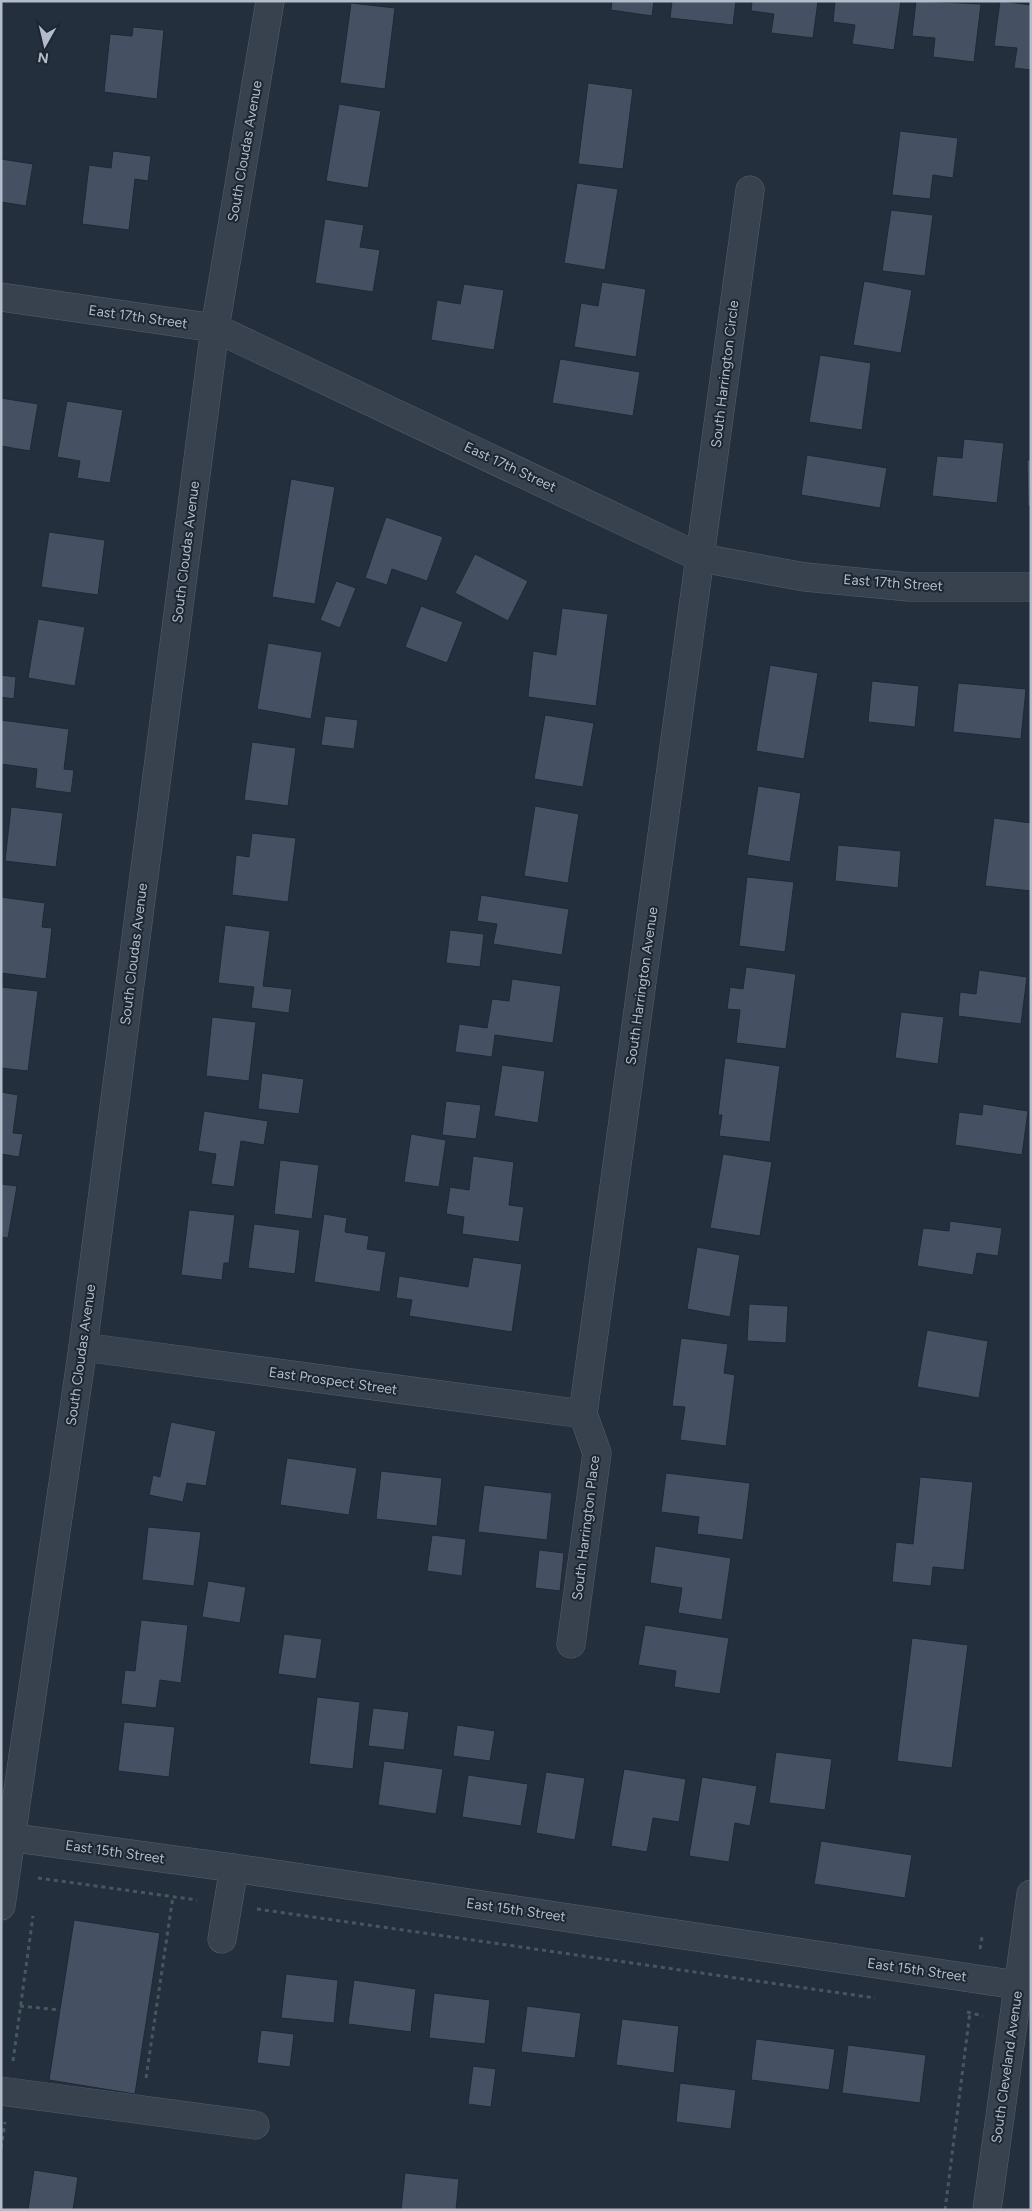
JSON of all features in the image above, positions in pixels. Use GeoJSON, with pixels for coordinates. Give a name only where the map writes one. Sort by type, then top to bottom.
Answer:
{"type":"FeatureCollection","features":[{"type":"Feature","properties":{"kind":"street","name":"South Cloudas Avenue"},"geometry":{"type":"LineString","coordinates":[[1,1906],[7,1837],[83,1347],[215,328],[270,1]]}},
{"type":"Feature","properties":{"kind":"street","name":"South Harrington Circle"},"geometry":{"type":"LineString","coordinates":[[701,558],[750,190]]}},
{"type":"Feature","properties":{"kind":"street","name":"East 17th Street"},"geometry":{"type":"LineString","coordinates":[[1,297],[215,328],[701,558],[806,577],[909,587],[1031,587]]}},
{"type":"Feature","properties":{"kind":"street","name":"South Harrington Avenue"},"geometry":{"type":"LineString","coordinates":[[583,1414],[701,558]]}},
{"type":"Feature","properties":{"kind":"street","name":"East Prospect Street"},"geometry":{"type":"LineString","coordinates":[[83,1347],[583,1414]]}},
{"type":"Feature","properties":{"kind":"street","name":"South Harrington Place"},"geometry":{"type":"LineString","coordinates":[[571,1644],[597,1453],[583,1414]]}},
{"type":"Feature","properties":{"kind":"street","name":"East 15th Street"},"geometry":{"type":"LineString","coordinates":[[7,1837],[234,1868],[1024,1986]]}},
{"type":"Feature","properties":{"kind":"street"},"geometry":{"type":"LineString","coordinates":[[222,1939],[234,1868]]}},
{"type":"Feature","properties":{"kind":"street","name":"South Cleveland Avenue"},"geometry":{"type":"LineString","coordinates":[[987,2210],[1013,2025],[1024,1986],[1031,1894]]}},
{"type":"Feature","properties":{"kind":"street"},"geometry":{"type":"LineString","coordinates":[[5,2091],[255,2125]]}},
{"type":"Feature","properties":{"kind":"path"},"geometry":{"type":"LineString","coordinates":[[37,1887],[38,1877],[884,1999]]}},
{"type":"Feature","properties":{"kind":"path"},"geometry":{"type":"LineString","coordinates":[[141,2109],[173,1896]]}},
{"type":"Feature","properties":{"kind":"path"},"geometry":{"type":"LineString","coordinates":[[1,2148],[5,2091],[20,2006],[34,1907]]}},
{"type":"Feature","properties":{"kind":"path"},"geometry":{"type":"LineString","coordinates":[[945,2210],[970,2012],[982,1937]]}},
{"type":"Feature","properties":{"kind":"path"},"geometry":{"type":"LineString","coordinates":[[20,2006],[60,2010]]}},
{"type":"Feature","properties":{"kind":"path"},"geometry":{"type":"LineString","coordinates":[[960,2010],[1013,2025]]}},
{"type":"Feature","properties":{"kind":"building"},"geometry":{"type":"Polygon","coordinates":[[[612,1],[654,1],[652,16],[611,10],[612,1]]]}},
{"type":"Feature","properties":{"kind":"building"},"geometry":{"type":"Polygon","coordinates":[[[672,1],[736,1],[733,25],[670,18],[672,1]]]}},
{"type":"Feature","properties":{"kind":"building"},"geometry":{"type":"Polygon","coordinates":[[[752,1],[818,1],[813,38],[771,33],[774,14],[751,11],[752,1]]]}},
{"type":"Feature","properties":{"kind":"building"},"geometry":{"type":"Polygon","coordinates":[[[835,1],[901,1],[894,50],[852,44],[855,25],[833,22],[835,1]]]}},
{"type":"Feature","properties":{"kind":"building"},"geometry":{"type":"Polygon","coordinates":[[[916,1],[981,4],[974,62],[933,57],[935,38],[912,36],[916,1]]]}},
{"type":"Feature","properties":{"kind":"building"},"geometry":{"type":"Polygon","coordinates":[[[1000,1],[1031,5],[1031,70],[1014,68],[1017,48],[994,46],[1000,1]]]}},
{"type":"Feature","properties":{"kind":"building"},"geometry":{"type":"Polygon","coordinates":[[[351,3],[395,8],[385,89],[340,83],[351,3]]]}},
{"type":"Feature","properties":{"kind":"building"},"geometry":{"type":"Polygon","coordinates":[[[133,27],[164,30],[157,99],[104,92],[110,34],[132,36],[133,27]]]}},
{"type":"Feature","properties":{"kind":"building"},"geometry":{"type":"Polygon","coordinates":[[[588,83],[633,89],[623,169],[578,164],[588,83]]]}},
{"type":"Feature","properties":{"kind":"building"},"geometry":{"type":"Polygon","coordinates":[[[339,104],[381,111],[368,188],[326,181],[339,104]]]}},
{"type":"Feature","properties":{"kind":"building"},"geometry":{"type":"Polygon","coordinates":[[[900,131],[958,138],[953,178],[933,175],[930,199],[892,195],[900,131]]]}},
{"type":"Feature","properties":{"kind":"building"},"geometry":{"type":"Polygon","coordinates":[[[113,151],[151,156],[148,181],[135,179],[129,230],[82,224],[89,165],[111,168],[113,151]]]}},
{"type":"Feature","properties":{"kind":"building"},"geometry":{"type":"Polygon","coordinates":[[[1,159],[33,164],[26,206],[1,202],[1,159]]]}},
{"type":"Feature","properties":{"kind":"building"},"geometry":{"type":"Polygon","coordinates":[[[577,183],[618,189],[605,270],[564,263],[577,183]]]}},
{"type":"Feature","properties":{"kind":"building"},"geometry":{"type":"Polygon","coordinates":[[[891,210],[933,215],[925,276],[882,271],[891,210]]]}},
{"type":"Feature","properties":{"kind":"building"},"geometry":{"type":"Polygon","coordinates":[[[325,219],[364,225],[360,247],[380,250],[373,292],[315,283],[325,219]]]}},
{"type":"Feature","properties":{"kind":"building"},"geometry":{"type":"Polygon","coordinates":[[[864,281],[912,290],[901,353],[853,345],[864,281]]]}},
{"type":"Feature","properties":{"kind":"building"},"geometry":{"type":"Polygon","coordinates":[[[602,282],[646,289],[636,357],[574,347],[581,303],[598,306],[602,282]]]}},
{"type":"Feature","properties":{"kind":"building"},"geometry":{"type":"Polygon","coordinates":[[[464,284],[504,290],[494,350],[431,340],[437,300],[460,304],[464,284]]]}},
{"type":"Feature","properties":{"kind":"building"},"geometry":{"type":"Polygon","coordinates":[[[820,355],[871,363],[862,430],[809,422],[820,355]]]}},
{"type":"Feature","properties":{"kind":"building"},"geometry":{"type":"Polygon","coordinates":[[[560,359],[640,372],[633,416],[552,403],[560,359]]]}},
{"type":"Feature","properties":{"kind":"building"},"geometry":{"type":"Polygon","coordinates":[[[1,398],[38,404],[30,451],[1,446],[1,398]]]}},
{"type":"Feature","properties":{"kind":"building"},"geometry":{"type":"Polygon","coordinates":[[[67,401],[123,410],[110,483],[77,478],[80,461],[57,457],[67,401]]]}},
{"type":"Feature","properties":{"kind":"building"},"geometry":{"type":"Polygon","coordinates":[[[964,439],[1004,443],[997,503],[932,496],[937,456],[962,458],[964,439]]]}},
{"type":"Feature","properties":{"kind":"building"},"geometry":{"type":"Polygon","coordinates":[[[807,455],[887,468],[880,508],[801,495],[807,455]]]}},
{"type":"Feature","properties":{"kind":"building"},"geometry":{"type":"Polygon","coordinates":[[[1027,460],[1031,460],[1031,506],[1028,506],[1027,460]]]}},
{"type":"Feature","properties":{"kind":"building"},"geometry":{"type":"Polygon","coordinates":[[[291,479],[335,487],[315,604],[272,597],[291,479]]]}},
{"type":"Feature","properties":{"kind":"building"},"geometry":{"type":"Polygon","coordinates":[[[386,517],[443,537],[427,581],[392,569],[387,585],[365,578],[386,517]]]}},
{"type":"Feature","properties":{"kind":"building"},"geometry":{"type":"Polygon","coordinates":[[[49,532],[105,540],[98,595],[41,587],[49,532]]]}},
{"type":"Feature","properties":{"kind":"building"},"geometry":{"type":"Polygon","coordinates":[[[475,554],[528,581],[508,621],[455,593],[475,554]]]}},
{"type":"Feature","properties":{"kind":"building"},"geometry":{"type":"Polygon","coordinates":[[[336,581],[356,588],[340,628],[320,620],[336,581]]]}},
{"type":"Feature","properties":{"kind":"building"},"geometry":{"type":"Polygon","coordinates":[[[421,606],[463,622],[447,663],[405,647],[421,606]]]}},
{"type":"Feature","properties":{"kind":"building"},"geometry":{"type":"Polygon","coordinates":[[[562,608],[608,614],[596,706],[528,697],[533,651],[556,655],[562,608]]]}},
{"type":"Feature","properties":{"kind":"building"},"geometry":{"type":"Polygon","coordinates":[[[38,619],[85,627],[75,686],[28,678],[38,619]]]}},
{"type":"Feature","properties":{"kind":"building"},"geometry":{"type":"Polygon","coordinates":[[[268,643],[322,652],[311,719],[257,709],[268,643]]]}},
{"type":"Feature","properties":{"kind":"building"},"geometry":{"type":"Polygon","coordinates":[[[770,665],[818,673],[804,759],[756,751],[770,665]]]}},
{"type":"Feature","properties":{"kind":"building"},"geometry":{"type":"Polygon","coordinates":[[[1,675],[16,677],[14,699],[1,697],[1,675]]]}},
{"type":"Feature","properties":{"kind":"building"},"geometry":{"type":"Polygon","coordinates":[[[872,681],[919,686],[915,727],[868,722],[872,681]]]}},
{"type":"Feature","properties":{"kind":"building"},"geometry":{"type":"Polygon","coordinates":[[[958,683],[1026,689],[1021,739],[953,732],[958,683]]]}},
{"type":"Feature","properties":{"kind":"building"},"geometry":{"type":"Polygon","coordinates":[[[545,715],[594,723],[583,787],[534,779],[545,715]]]}},
{"type":"Feature","properties":{"kind":"building"},"geometry":{"type":"Polygon","coordinates":[[[325,716],[358,720],[354,749],[321,745],[325,716]]]}},
{"type":"Feature","properties":{"kind":"building"},"geometry":{"type":"Polygon","coordinates":[[[1,720],[69,729],[64,769],[74,770],[71,793],[35,788],[37,769],[1,764],[1,720]]]}},
{"type":"Feature","properties":{"kind":"building"},"geometry":{"type":"Polygon","coordinates":[[[252,742],[296,748],[288,806],[244,800],[252,742]]]}},
{"type":"Feature","properties":{"kind":"building"},"geometry":{"type":"Polygon","coordinates":[[[758,786],[801,793],[790,862],[747,855],[758,786]]]}},
{"type":"Feature","properties":{"kind":"building"},"geometry":{"type":"Polygon","coordinates":[[[535,806],[579,814],[568,883],[524,876],[535,806]]]}},
{"type":"Feature","properties":{"kind":"building"},"geometry":{"type":"Polygon","coordinates":[[[11,807],[63,813],[56,867],[5,861],[11,807]]]}},
{"type":"Feature","properties":{"kind":"building"},"geometry":{"type":"Polygon","coordinates":[[[994,818],[1031,823],[1031,891],[985,886],[994,818]]]}},
{"type":"Feature","properties":{"kind":"building"},"geometry":{"type":"Polygon","coordinates":[[[252,833],[296,838],[288,902],[232,895],[236,855],[249,857],[252,833]]]}},
{"type":"Feature","properties":{"kind":"building"},"geometry":{"type":"Polygon","coordinates":[[[838,845],[901,851],[898,888],[835,881],[838,845]]]}},
{"type":"Feature","properties":{"kind":"building"},"geometry":{"type":"Polygon","coordinates":[[[747,877],[794,882],[785,952],[739,946],[747,877]]]}},
{"type":"Feature","properties":{"kind":"building"},"geometry":{"type":"Polygon","coordinates":[[[481,895],[569,909],[562,955],[493,944],[497,924],[477,921],[481,895]]]}},
{"type":"Feature","properties":{"kind":"building"},"geometry":{"type":"Polygon","coordinates":[[[1,897],[45,903],[42,927],[52,928],[46,979],[1,973],[1,897]]]}},
{"type":"Feature","properties":{"kind":"building"},"geometry":{"type":"Polygon","coordinates":[[[225,925],[270,931],[263,986],[292,989],[289,1013],[251,1008],[254,987],[218,983],[225,925]]]}},
{"type":"Feature","properties":{"kind":"building"},"geometry":{"type":"Polygon","coordinates":[[[450,930],[484,934],[480,967],[446,963],[450,930]]]}},
{"type":"Feature","properties":{"kind":"building"},"geometry":{"type":"Polygon","coordinates":[[[746,967],[796,974],[786,1049],[736,1043],[740,1010],[727,1009],[730,987],[743,989],[746,967]]]}},
{"type":"Feature","properties":{"kind":"building"},"geometry":{"type":"Polygon","coordinates":[[[979,970],[1027,977],[1021,1024],[958,1016],[960,992],[976,994],[979,970]]]}},
{"type":"Feature","properties":{"kind":"building"},"geometry":{"type":"Polygon","coordinates":[[[512,979],[561,986],[553,1043],[495,1035],[492,1057],[455,1052],[459,1024],[487,1028],[492,999],[509,1001],[512,979]]]}},
{"type":"Feature","properties":{"kind":"building"},"geometry":{"type":"Polygon","coordinates":[[[1,987],[38,991],[28,1071],[1,1068],[1,987]]]}},
{"type":"Feature","properties":{"kind":"building"},"geometry":{"type":"Polygon","coordinates":[[[901,1012],[944,1017],[938,1064],[895,1058],[901,1012]]]}},
{"type":"Feature","properties":{"kind":"building"},"geometry":{"type":"Polygon","coordinates":[[[212,1017],[256,1022],[249,1081],[206,1076],[212,1017]]]}},
{"type":"Feature","properties":{"kind":"building"},"geometry":{"type":"Polygon","coordinates":[[[725,1058],[780,1066],[770,1142],[719,1136],[722,1115],[718,1115],[725,1058]]]}},
{"type":"Feature","properties":{"kind":"building"},"geometry":{"type":"Polygon","coordinates":[[[502,1065],[545,1071],[538,1123],[494,1116],[502,1065]]]}},
{"type":"Feature","properties":{"kind":"building"},"geometry":{"type":"Polygon","coordinates":[[[262,1073],[304,1079],[299,1114],[258,1109],[262,1073]]]}},
{"type":"Feature","properties":{"kind":"building"},"geometry":{"type":"Polygon","coordinates":[[[1,1092],[18,1095],[13,1133],[23,1134],[19,1157],[1,1154],[1,1092]]]}},
{"type":"Feature","properties":{"kind":"building"},"geometry":{"type":"Polygon","coordinates":[[[446,1101],[481,1105],[476,1139],[442,1135],[446,1101]]]}},
{"type":"Feature","properties":{"kind":"building"},"geometry":{"type":"Polygon","coordinates":[[[983,1104],[1028,1111],[1022,1155],[955,1145],[959,1112],[982,1115],[983,1104]]]}},
{"type":"Feature","properties":{"kind":"building"},"geometry":{"type":"Polygon","coordinates":[[[204,1111],[268,1121],[264,1145],[241,1141],[234,1187],[211,1184],[216,1154],[198,1151],[204,1111]]]}},
{"type":"Feature","properties":{"kind":"building"},"geometry":{"type":"Polygon","coordinates":[[[411,1134],[446,1140],[439,1187],[404,1182],[411,1134]]]}},
{"type":"Feature","properties":{"kind":"building"},"geometry":{"type":"Polygon","coordinates":[[[723,1154],[772,1162],[760,1236],[710,1228],[723,1154]]]}},
{"type":"Feature","properties":{"kind":"building"},"geometry":{"type":"Polygon","coordinates":[[[473,1156],[514,1162],[509,1205],[524,1207],[519,1242],[462,1234],[464,1217],[446,1214],[450,1187],[469,1190],[473,1156]]]}},
{"type":"Feature","properties":{"kind":"building"},"geometry":{"type":"Polygon","coordinates":[[[280,1160],[319,1165],[312,1219],[274,1214],[280,1160]]]}},
{"type":"Feature","properties":{"kind":"building"},"geometry":{"type":"Polygon","coordinates":[[[1,1184],[17,1186],[8,1238],[1,1237],[1,1184]]]}},
{"type":"Feature","properties":{"kind":"building"},"geometry":{"type":"Polygon","coordinates":[[[189,1210],[235,1215],[229,1263],[224,1263],[222,1280],[181,1275],[189,1210]]]}},
{"type":"Feature","properties":{"kind":"building"},"geometry":{"type":"Polygon","coordinates":[[[324,1214],[347,1218],[345,1232],[369,1236],[367,1249],[386,1252],[380,1292],[314,1282],[324,1214]]]}},
{"type":"Feature","properties":{"kind":"building"},"geometry":{"type":"Polygon","coordinates":[[[950,1221],[1002,1228],[998,1256],[977,1253],[973,1275],[917,1266],[923,1228],[949,1231],[950,1221]]]}},
{"type":"Feature","properties":{"kind":"building"},"geometry":{"type":"Polygon","coordinates":[[[254,1224],[300,1230],[295,1274],[248,1268],[254,1224]]]}},
{"type":"Feature","properties":{"kind":"building"},"geometry":{"type":"Polygon","coordinates":[[[697,1247],[740,1255],[730,1317],[687,1309],[697,1247]]]}},
{"type":"Feature","properties":{"kind":"building"},"geometry":{"type":"Polygon","coordinates":[[[473,1257],[522,1264],[512,1332],[409,1316],[412,1300],[396,1298],[399,1276],[468,1287],[473,1257]]]}},
{"type":"Feature","properties":{"kind":"building"},"geometry":{"type":"Polygon","coordinates":[[[749,1304],[788,1306],[786,1343],[747,1341],[749,1304]]]}},
{"type":"Feature","properties":{"kind":"building"},"geometry":{"type":"Polygon","coordinates":[[[927,1330],[988,1341],[979,1398],[917,1387],[927,1330]]]}},
{"type":"Feature","properties":{"kind":"building"},"geometry":{"type":"Polygon","coordinates":[[[681,1338],[728,1344],[724,1373],[735,1375],[726,1446],[680,1440],[685,1407],[672,1406],[681,1338]]]}},
{"type":"Feature","properties":{"kind":"building"},"geometry":{"type":"Polygon","coordinates":[[[171,1422],[216,1431],[206,1486],[187,1483],[183,1502],[149,1495],[153,1475],[160,1477],[171,1422]]]}},
{"type":"Feature","properties":{"kind":"building"},"geometry":{"type":"Polygon","coordinates":[[[287,1458],[357,1468],[349,1515],[280,1505],[287,1458]]]}},
{"type":"Feature","properties":{"kind":"building"},"geometry":{"type":"Polygon","coordinates":[[[381,1471],[442,1478],[437,1526],[376,1519],[381,1471]]]}},
{"type":"Feature","properties":{"kind":"building"},"geometry":{"type":"Polygon","coordinates":[[[666,1473],[750,1483],[743,1540],[697,1534],[699,1517],[661,1512],[666,1473]]]}},
{"type":"Feature","properties":{"kind":"building"},"geometry":{"type":"Polygon","coordinates":[[[920,1477],[973,1482],[964,1570],[933,1567],[931,1586],[892,1582],[896,1542],[913,1544],[920,1477]]]}},
{"type":"Feature","properties":{"kind":"building"},"geometry":{"type":"Polygon","coordinates":[[[484,1485],[552,1493],[547,1540],[478,1532],[484,1485]]]}},
{"type":"Feature","properties":{"kind":"building"},"geometry":{"type":"Polygon","coordinates":[[[148,1527],[201,1532],[194,1586],[142,1580],[148,1527]]]}},
{"type":"Feature","properties":{"kind":"building"},"geometry":{"type":"Polygon","coordinates":[[[432,1535],[466,1539],[462,1576],[427,1571],[432,1535]]]}},
{"type":"Feature","properties":{"kind":"building"},"geometry":{"type":"Polygon","coordinates":[[[655,1546],[731,1558],[722,1620],[678,1613],[682,1588],[650,1583],[655,1546]]]}},
{"type":"Feature","properties":{"kind":"building"},"geometry":{"type":"Polygon","coordinates":[[[539,1550],[564,1553],[560,1591],[535,1588],[539,1550]]]}},
{"type":"Feature","properties":{"kind":"building"},"geometry":{"type":"Polygon","coordinates":[[[208,1581],[246,1587],[240,1623],[202,1617],[208,1581]]]}},
{"type":"Feature","properties":{"kind":"building"},"geometry":{"type":"Polygon","coordinates":[[[141,1620],[188,1625],[181,1683],[160,1680],[156,1708],[121,1704],[125,1670],[135,1671],[141,1620]]]}},
{"type":"Feature","properties":{"kind":"building"},"geometry":{"type":"Polygon","coordinates":[[[645,1625],[729,1638],[720,1694],[674,1687],[676,1671],[638,1665],[645,1625]]]}},
{"type":"Feature","properties":{"kind":"building"},"geometry":{"type":"Polygon","coordinates":[[[284,1634],[322,1639],[316,1679],[278,1674],[284,1634]]]}},
{"type":"Feature","properties":{"kind":"building"},"geometry":{"type":"Polygon","coordinates":[[[912,1638],[968,1645],[952,1768],[897,1761],[912,1638]]]}},
{"type":"Feature","properties":{"kind":"building"},"geometry":{"type":"Polygon","coordinates":[[[317,1697],[360,1702],[353,1769],[309,1764],[317,1697]]]}},
{"type":"Feature","properties":{"kind":"building"},"geometry":{"type":"Polygon","coordinates":[[[373,1708],[409,1712],[404,1750],[368,1746],[373,1708]]]}},
{"type":"Feature","properties":{"kind":"building"},"geometry":{"type":"Polygon","coordinates":[[[124,1722],[175,1727],[169,1777],[118,1771],[124,1722]]]}},
{"type":"Feature","properties":{"kind":"building"},"geometry":{"type":"Polygon","coordinates":[[[457,1725],[495,1731],[490,1761],[453,1756],[457,1725]]]}},
{"type":"Feature","properties":{"kind":"building"},"geometry":{"type":"Polygon","coordinates":[[[776,1752],[832,1759],[825,1810],[769,1803],[776,1752]]]}},
{"type":"Feature","properties":{"kind":"building"},"geometry":{"type":"Polygon","coordinates":[[[384,1761],[443,1769],[436,1814],[378,1805],[384,1761]]]}},
{"type":"Feature","properties":{"kind":"building"},"geometry":{"type":"Polygon","coordinates":[[[624,1769],[686,1779],[679,1822],[653,1818],[647,1852],[611,1846],[624,1769]]]}},
{"type":"Feature","properties":{"kind":"building"},"geometry":{"type":"Polygon","coordinates":[[[546,1772],[585,1778],[575,1840],[536,1833],[546,1772]]]}},
{"type":"Feature","properties":{"kind":"building"},"geometry":{"type":"Polygon","coordinates":[[[468,1775],[528,1784],[521,1826],[462,1817],[468,1775]]]}},
{"type":"Feature","properties":{"kind":"building"},"geometry":{"type":"Polygon","coordinates":[[[702,1777],[757,1786],[750,1826],[735,1823],[729,1862],[689,1856],[702,1777]]]}},
{"type":"Feature","properties":{"kind":"building"},"geometry":{"type":"Polygon","coordinates":[[[821,1841],[912,1855],[905,1898],[814,1884],[821,1841]]]}},
{"type":"Feature","properties":{"kind":"building"},"geometry":{"type":"Polygon","coordinates":[[[74,1920],[160,1933],[135,2094],[49,2080],[74,1920]]]}},
{"type":"Feature","properties":{"kind":"building"},"geometry":{"type":"Polygon","coordinates":[[[286,1974],[338,1980],[334,2023],[281,2018],[286,1974]]]}},
{"type":"Feature","properties":{"kind":"building"},"geometry":{"type":"Polygon","coordinates":[[[354,1980],[416,1989],[411,2032],[348,2024],[354,1980]]]}},
{"type":"Feature","properties":{"kind":"building"},"geometry":{"type":"Polygon","coordinates":[[[434,1993],[490,2000],[485,2044],[429,2038],[434,1993]]]}},
{"type":"Feature","properties":{"kind":"building"},"geometry":{"type":"Polygon","coordinates":[[[527,2006],[581,2013],[575,2058],[521,2052],[527,2006]]]}},
{"type":"Feature","properties":{"kind":"building"},"geometry":{"type":"Polygon","coordinates":[[[622,2019],[679,2026],[674,2073],[616,2065],[622,2019]]]}},
{"type":"Feature","properties":{"kind":"building"},"geometry":{"type":"Polygon","coordinates":[[[261,2030],[294,2034],[290,2067],[257,2063],[261,2030]]]}},
{"type":"Feature","properties":{"kind":"building"},"geometry":{"type":"Polygon","coordinates":[[[756,2039],[835,2049],[829,2090],[751,2080],[756,2039]]]}},
{"type":"Feature","properties":{"kind":"building"},"geometry":{"type":"Polygon","coordinates":[[[848,2045],[926,2055],[920,2103],[842,2093],[848,2045]]]}},
{"type":"Feature","properties":{"kind":"building"},"geometry":{"type":"Polygon","coordinates":[[[473,2066],[496,2069],[491,2107],[468,2104],[473,2066]]]}},
{"type":"Feature","properties":{"kind":"building"},"geometry":{"type":"Polygon","coordinates":[[[680,2083],[736,2090],[731,2129],[676,2122],[680,2083]]]}},
{"type":"Feature","properties":{"kind":"building"},"geometry":{"type":"Polygon","coordinates":[[[34,2170],[78,2177],[73,2210],[28,2210],[34,2170]]]}},
{"type":"Feature","properties":{"kind":"building"},"geometry":{"type":"Polygon","coordinates":[[[405,2173],[459,2179],[456,2210],[401,2210],[405,2173]]]}}]}
